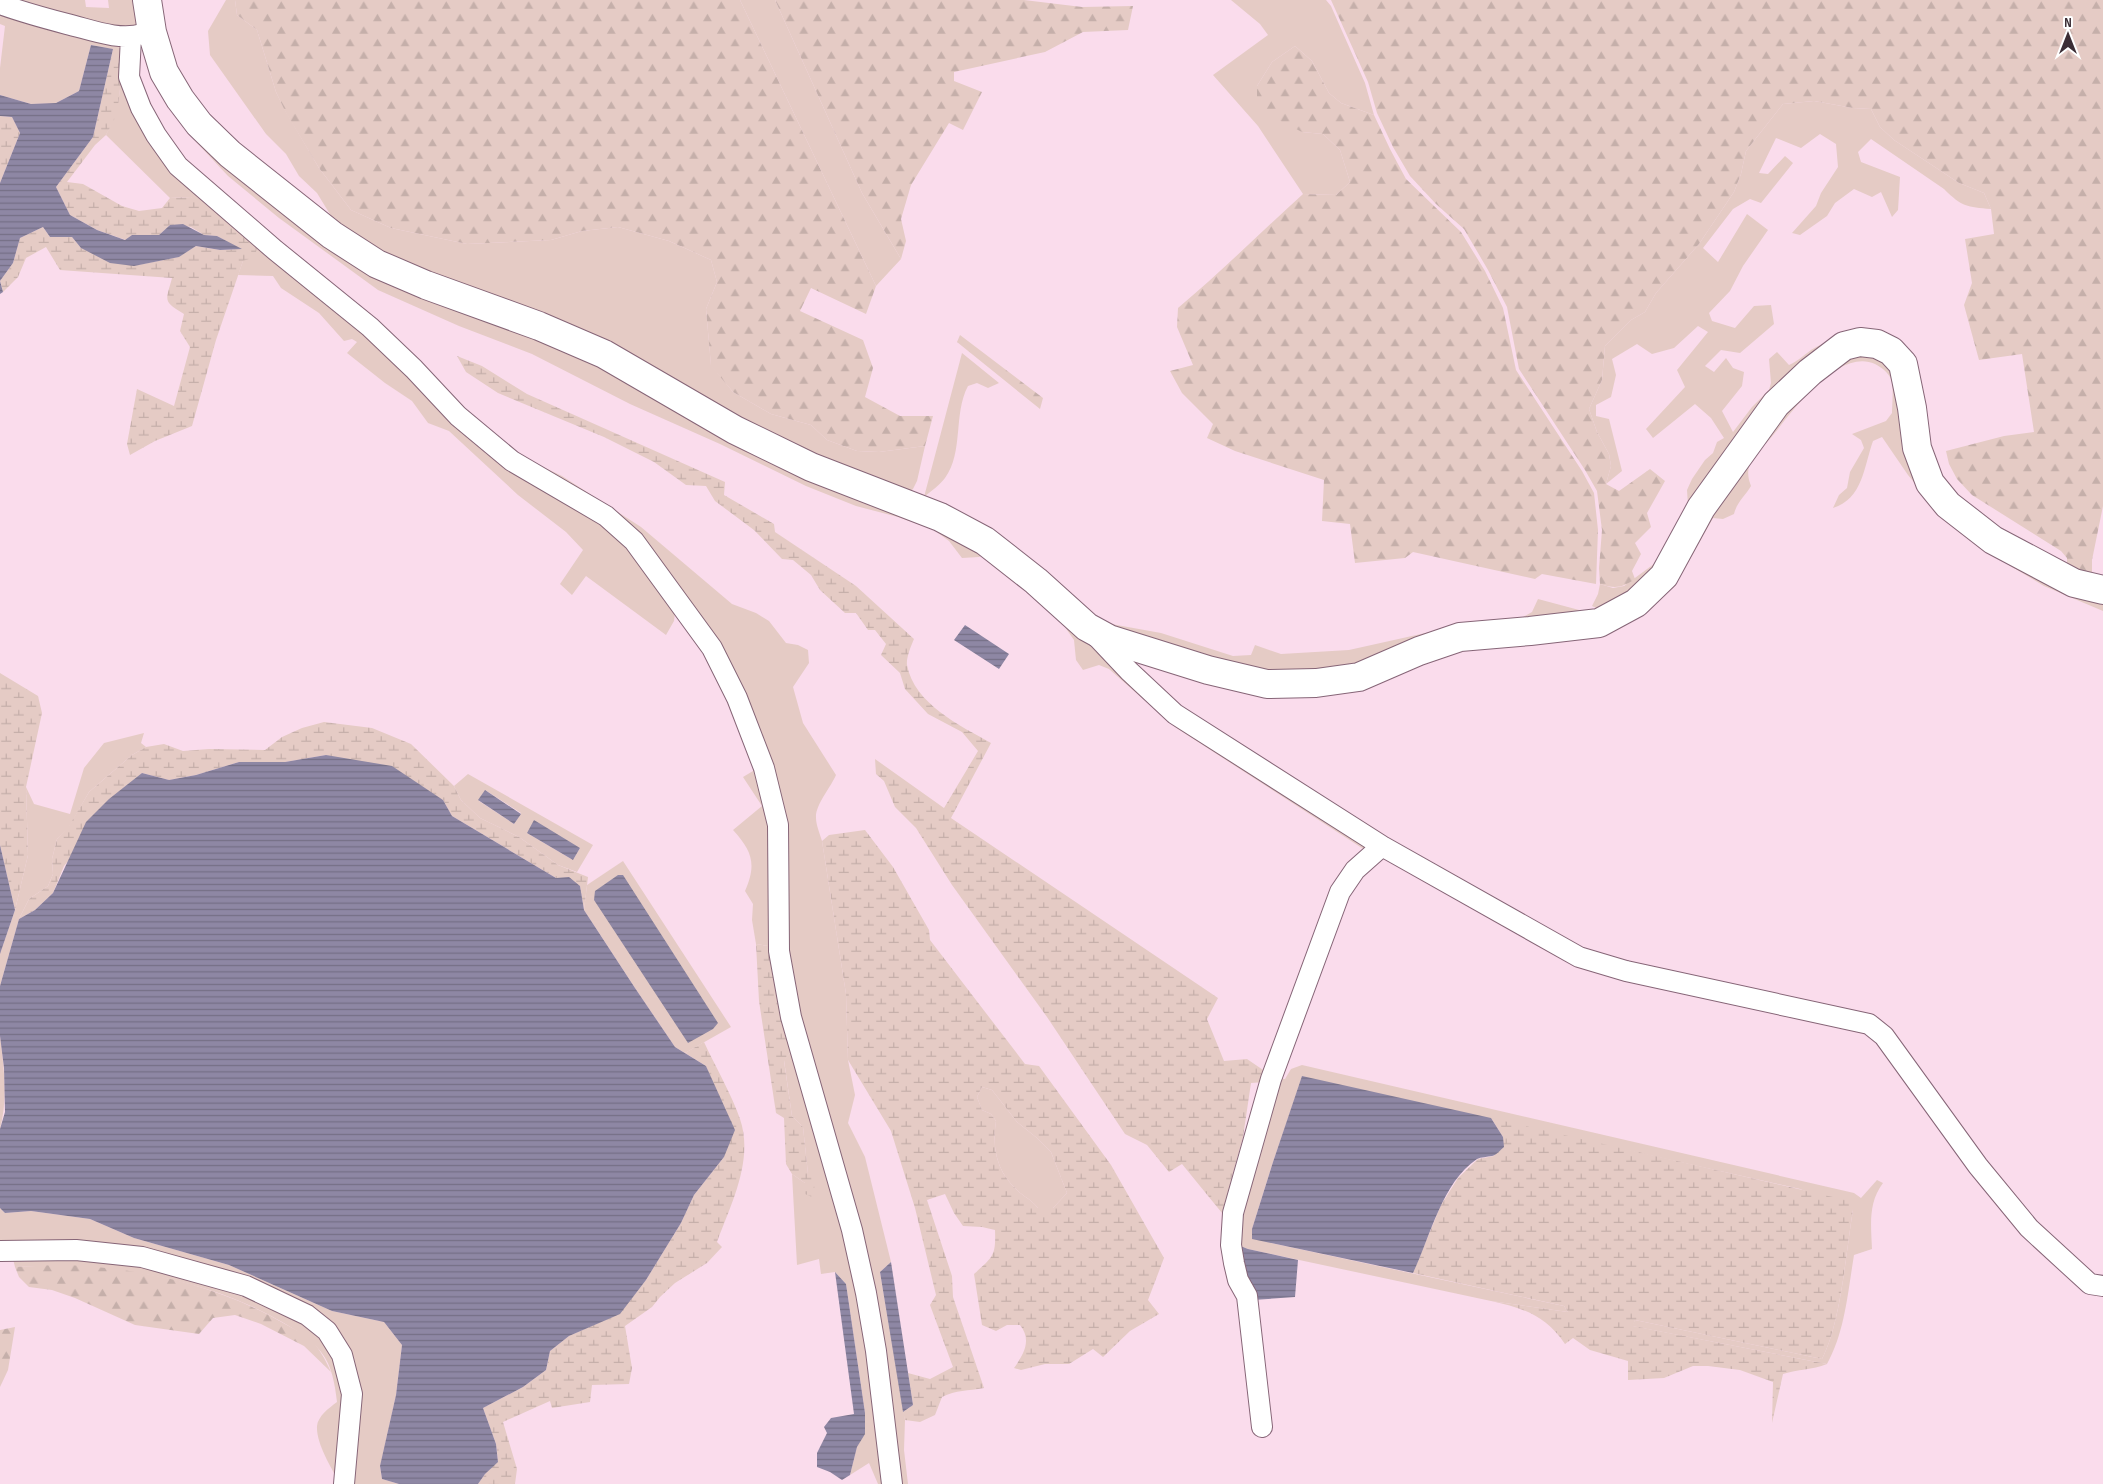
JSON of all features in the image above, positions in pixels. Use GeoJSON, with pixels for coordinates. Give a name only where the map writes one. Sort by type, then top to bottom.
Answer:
{"type":"FeatureCollection","features":[{"type":"Feature","properties":{"kind":"street"},"geometry":{"type":"LineString","coordinates":[[147,0],[142,34],[129,77],[138,101],[156,135],[178,166],[275,250],[370,327],[414,369],[458,416],[512,461],[606,516],[634,541],[712,648],[737,698],[764,768],[778,825],[779,951],[790,1017],[852,1230],[866,1293],[876,1350],[892,1484]]}},
{"type":"Feature","properties":{"kind":"street"},"geometry":{"type":"LineString","coordinates":[[0,4],[92,32],[142,34]]}},
{"type":"Feature","properties":{"kind":"street"},"geometry":{"type":"LineString","coordinates":[[142,34],[180,99],[199,124],[230,154],[332,235],[377,264],[426,285],[539,326],[604,354],[735,430],[811,467],[940,517],[985,541],[1036,581],[1087,627],[1129,671],[1175,714],[1382,846],[1579,957],[1626,971],[1869,1024],[1884,1036],[1978,1166],[2029,1228],[2090,1284],[2103,1286]]}},
{"type":"Feature","properties":{"kind":"street"},"geometry":{"type":"LineString","coordinates":[[1087,627],[1109,639],[1208,670],[1267,684],[1316,683],[1359,677],[1419,651],[1460,637],[1599,623],[1636,603],[1664,576],[1701,508],[1776,404],[1810,372],[1844,346],[1860,342],[1877,344],[1891,351],[1903,364],[1912,408],[1917,448],[1930,483],[1948,505],[1993,540],[2074,583],[2103,590]]}},
{"type":"Feature","properties":{"kind":"street"},"geometry":{"type":"LineString","coordinates":[[1262,1427],[1247,1296],[1238,1280],[1231,1245],[1233,1213],[1271,1079],[1340,892],[1355,870],[1382,846]]}},
{"type":"Feature","properties":{"kind":"street"},"geometry":{"type":"LineString","coordinates":[[0,1251],[76,1250],[142,1256],[246,1286],[307,1315],[327,1331],[342,1355],[352,1394],[344,1484]]}},
{"type":"Feature","properties":{"kind":"green space"},"geometry":{"type":"Polygon","coordinates":[[[6,0],[85,0],[86,7],[109,8],[108,0],[142,0],[143,27],[105,27],[6,0]]]}},
{"type":"Feature","properties":{"kind":"green space"},"geometry":{"type":"Polygon","coordinates":[[[151,0],[155,0],[163,45],[172,70],[187,95],[205,117],[225,138],[269,177],[339,229],[317,193],[299,176],[286,154],[266,134],[210,55],[208,31],[226,0],[235,0],[237,15],[257,30],[276,92],[286,112],[319,168],[351,210],[391,228],[467,244],[551,240],[582,231],[618,227],[669,241],[711,260],[717,282],[706,309],[711,365],[733,392],[771,414],[811,425],[827,440],[857,451],[879,452],[925,446],[917,481],[913,489],[905,497],[895,495],[813,463],[733,425],[605,349],[533,316],[431,281],[379,259],[339,233],[292,198],[228,146],[205,123],[168,70],[160,45],[151,0]]]}},
{"type":"Feature","properties":{"kind":"green space"},"geometry":{"type":"Polygon","coordinates":[[[235,0],[740,0],[876,286],[866,314],[811,288],[800,311],[863,340],[873,368],[865,397],[900,416],[933,416],[925,446],[879,452],[857,451],[827,440],[811,425],[771,414],[733,392],[711,366],[706,309],[717,282],[711,260],[669,241],[618,227],[582,231],[551,240],[467,244],[391,228],[351,210],[319,168],[286,113],[276,92],[257,30],[237,15],[235,0]]]}},
{"type":"Feature","properties":{"kind":"green space"},"geometry":{"type":"Polygon","coordinates":[[[740,0],[775,0],[862,193],[901,259],[876,286],[740,0]]]}},
{"type":"Feature","properties":{"kind":"green space"},"geometry":{"type":"Polygon","coordinates":[[[775,0],[1024,0],[1082,7],[1133,6],[1128,30],[1083,32],[1045,52],[954,72],[954,81],[982,92],[963,130],[949,123],[911,185],[901,219],[906,241],[901,259],[862,193],[775,0]]]}},
{"type":"Feature","properties":{"kind":"green space"},"geometry":{"type":"Polygon","coordinates":[[[1231,0],[1326,0],[1331,6],[1365,83],[1374,115],[1341,103],[1329,93],[1312,61],[1295,46],[1272,62],[1257,86],[1302,132],[1323,134],[1340,150],[1350,182],[1336,195],[1303,194],[1258,126],[1213,75],[1268,35],[1260,24],[1231,0]]]}},
{"type":"Feature","properties":{"kind":"green space"},"geometry":{"type":"Polygon","coordinates":[[[1331,0],[2103,0],[2103,506],[2092,560],[2092,576],[2067,570],[2067,558],[2061,551],[1972,495],[1957,479],[1949,464],[1946,451],[2004,436],[2034,432],[2022,354],[1979,360],[1964,305],[1972,283],[1965,239],[1994,234],[1991,209],[1984,193],[1959,183],[1894,140],[1880,127],[1871,109],[1853,108],[1814,101],[1783,104],[1746,151],[1741,174],[1734,192],[1699,244],[1656,293],[1645,312],[1631,320],[1605,346],[1602,380],[1589,409],[1597,432],[1609,454],[1611,466],[1606,484],[1619,491],[1650,469],[1665,481],[1647,513],[1651,527],[1635,543],[1641,554],[1632,571],[1635,579],[1618,587],[1600,584],[1599,568],[1602,530],[1597,491],[1519,369],[1507,307],[1464,229],[1436,204],[1410,176],[1393,147],[1377,113],[1368,82],[1331,0]]]}},
{"type":"Feature","properties":{"kind":"green space"},"geometry":{"type":"Polygon","coordinates":[[[0,11],[114,41],[122,49],[139,119],[413,372],[632,543],[675,613],[674,621],[666,635],[586,576],[572,595],[560,584],[583,550],[566,532],[518,495],[449,431],[428,423],[412,401],[385,383],[347,353],[357,342],[352,339],[344,341],[319,313],[281,288],[273,276],[238,275],[243,261],[191,197],[170,198],[106,135],[115,113],[120,93],[119,72],[112,49],[91,45],[79,91],[56,103],[31,104],[0,95],[0,68],[5,26],[0,24],[0,11]]]}},
{"type":"Feature","properties":{"kind":"green space"},"geometry":{"type":"Polygon","coordinates":[[[1295,46],[1312,61],[1329,93],[1341,103],[1374,115],[1406,179],[1461,232],[1485,271],[1503,308],[1516,370],[1582,471],[1594,493],[1598,530],[1596,584],[1542,574],[1535,579],[1413,552],[1405,558],[1355,563],[1350,524],[1322,521],[1324,480],[1235,451],[1207,438],[1213,424],[1182,393],[1170,371],[1193,365],[1177,327],[1178,308],[1303,194],[1336,195],[1350,182],[1340,150],[1323,134],[1302,132],[1276,119],[1257,106],[1257,86],[1272,62],[1295,46]]]}},
{"type":"Feature","properties":{"kind":"green space"},"geometry":{"type":"Polygon","coordinates":[[[113,49],[120,67],[117,114],[106,135],[95,145],[67,182],[83,184],[122,206],[139,211],[162,208],[170,198],[191,197],[244,235],[257,247],[255,257],[243,261],[216,340],[192,426],[155,441],[130,455],[127,444],[137,389],[174,406],[190,347],[180,331],[184,314],[172,306],[168,300],[167,296],[172,278],[60,270],[46,247],[26,258],[18,277],[3,292],[0,281],[13,263],[20,238],[43,227],[50,237],[72,237],[81,248],[133,266],[178,257],[196,246],[220,250],[241,249],[217,236],[204,235],[191,227],[170,225],[159,235],[132,235],[126,240],[97,230],[70,215],[56,187],[93,137],[113,49]]]}},
{"type":"Feature","properties":{"kind":"green space"},"geometry":{"type":"Polygon","coordinates":[[[1814,101],[1853,108],[1871,109],[1880,127],[1894,140],[1959,183],[1984,193],[1991,209],[1970,207],[1960,203],[1944,189],[1871,139],[1858,152],[1861,162],[1900,177],[1898,210],[1892,217],[1881,192],[1872,197],[1854,189],[1835,203],[1827,216],[1800,235],[1792,233],[1816,206],[1821,193],[1838,167],[1836,144],[1820,134],[1801,148],[1776,138],[1759,173],[1768,174],[1785,156],[1793,163],[1761,203],[1750,199],[1733,209],[1703,248],[1718,262],[1747,214],[1768,230],[1743,266],[1730,291],[1709,313],[1712,321],[1735,328],[1754,306],[1771,305],[1774,324],[1740,353],[1721,350],[1705,366],[1714,372],[1726,358],[1733,368],[1744,372],[1742,386],[1722,411],[1733,432],[1752,407],[1769,390],[1771,383],[1769,359],[1777,352],[1789,365],[1811,350],[1845,336],[1864,333],[1886,335],[1896,340],[1908,350],[1920,399],[1928,453],[1940,481],[1949,494],[1999,534],[2067,570],[2092,576],[2092,580],[2057,569],[2007,544],[1944,493],[1937,484],[1926,460],[1920,433],[1913,380],[1906,354],[1895,343],[1888,340],[1865,337],[1845,342],[1831,350],[1798,379],[1750,430],[1710,487],[1669,560],[1651,582],[1628,602],[1619,606],[1601,609],[1592,606],[1598,594],[1600,584],[1613,588],[1624,586],[1658,561],[1688,505],[1687,490],[1692,479],[1705,460],[1713,453],[1717,442],[1724,438],[1711,418],[1695,404],[1653,438],[1646,429],[1685,387],[1677,370],[1708,332],[1698,326],[1674,348],[1652,354],[1637,344],[1612,359],[1616,375],[1611,397],[1596,405],[1596,416],[1609,419],[1622,471],[1606,484],[1611,466],[1609,454],[1597,432],[1589,409],[1602,380],[1605,346],[1631,320],[1645,312],[1656,293],[1699,244],[1734,192],[1741,174],[1746,151],[1783,104],[1814,101]]]}},
{"type":"Feature","properties":{"kind":"green space"},"geometry":{"type":"Polygon","coordinates":[[[168,105],[226,158],[475,309],[982,545],[1128,679],[1364,843],[1365,850],[1175,727],[1109,669],[1099,665],[1083,670],[1076,660],[1074,640],[1060,620],[985,554],[979,557],[962,558],[949,541],[934,530],[898,517],[856,506],[806,486],[720,444],[630,404],[532,354],[459,326],[378,290],[279,218],[228,176],[186,131],[168,105]]]}},
{"type":"Feature","properties":{"kind":"green space"},"geometry":{"type":"Polygon","coordinates":[[[0,116],[12,117],[20,133],[0,183],[0,116]]]}},
{"type":"Feature","properties":{"kind":"green space"},"geometry":{"type":"Polygon","coordinates":[[[960,335],[1043,398],[1040,409],[957,342],[960,335]]]}},
{"type":"Feature","properties":{"kind":"green space"},"geometry":{"type":"Polygon","coordinates":[[[1847,351],[1895,362],[1930,491],[2103,593],[2103,611],[2044,586],[1987,552],[1941,515],[1908,475],[1882,437],[1873,441],[1861,481],[1851,497],[1843,504],[1833,508],[1839,495],[1847,488],[1850,472],[1864,448],[1861,440],[1852,434],[1886,421],[1892,413],[1892,382],[1890,376],[1875,364],[1861,361],[1846,365],[1832,373],[1805,397],[1752,460],[1748,472],[1751,486],[1734,514],[1723,519],[1713,518],[1675,586],[1660,599],[1628,613],[1771,419],[1847,351]]]}},
{"type":"Feature","properties":{"kind":"green space"},"geometry":{"type":"Polygon","coordinates":[[[962,353],[999,383],[988,388],[977,383],[968,386],[963,397],[957,445],[951,468],[943,481],[924,497],[962,353]]]}},
{"type":"Feature","properties":{"kind":"green space"},"geometry":{"type":"Polygon","coordinates":[[[457,356],[482,366],[527,394],[725,482],[724,495],[774,524],[775,532],[856,586],[914,639],[907,665],[911,679],[919,691],[940,712],[991,743],[951,818],[1218,998],[1207,1019],[1224,1061],[1247,1059],[1269,1074],[1265,1082],[1251,1083],[1243,1137],[1222,1213],[1182,1164],[1169,1172],[1147,1145],[1125,1134],[1047,1017],[952,885],[916,828],[895,807],[884,781],[876,774],[875,759],[944,808],[978,751],[962,732],[928,714],[905,689],[900,673],[881,655],[886,644],[875,630],[868,630],[856,613],[845,613],[820,590],[811,575],[793,560],[782,559],[754,530],[715,501],[706,486],[686,485],[654,462],[604,437],[498,393],[466,372],[457,356]]]}},
{"type":"Feature","properties":{"kind":"green space"},"geometry":{"type":"Polygon","coordinates":[[[514,453],[562,476],[641,527],[732,604],[756,613],[769,621],[786,643],[798,645],[808,650],[809,663],[793,687],[803,723],[836,775],[818,807],[816,821],[822,841],[846,994],[848,1060],[855,1095],[848,1123],[865,1157],[891,1262],[880,1272],[905,1420],[904,1450],[908,1484],[901,1484],[792,999],[774,784],[662,568],[514,453]]]}},
{"type":"Feature","properties":{"kind":"green space"},"geometry":{"type":"Polygon","coordinates":[[[1538,599],[1594,614],[1385,660],[1297,676],[1213,663],[1089,620],[1161,633],[1233,656],[1251,655],[1255,645],[1281,654],[1349,650],[1457,626],[1493,623],[1523,617],[1532,612],[1538,599]]]}},
{"type":"Feature","properties":{"kind":"green space"},"geometry":{"type":"Polygon","coordinates":[[[0,673],[38,696],[42,713],[26,787],[28,855],[15,910],[0,845],[0,673]]]}},
{"type":"Feature","properties":{"kind":"green space"},"geometry":{"type":"Polygon","coordinates":[[[324,722],[372,728],[411,744],[454,786],[461,800],[480,818],[519,837],[558,865],[588,877],[584,910],[580,886],[556,878],[452,816],[443,800],[326,755],[285,762],[239,762],[196,775],[169,780],[142,773],[64,866],[53,893],[35,910],[19,919],[29,899],[48,886],[53,874],[52,859],[57,839],[69,826],[89,792],[132,755],[146,747],[164,744],[183,751],[209,749],[265,750],[282,737],[302,728],[324,722]]]}},
{"type":"Feature","properties":{"kind":"green space"},"geometry":{"type":"Polygon","coordinates":[[[144,733],[141,743],[146,747],[132,755],[89,792],[69,827],[57,839],[52,859],[53,874],[48,886],[29,899],[19,919],[0,986],[0,954],[15,910],[28,855],[26,787],[34,804],[70,814],[84,768],[104,743],[144,733]]]}},
{"type":"Feature","properties":{"kind":"green space"},"geometry":{"type":"Polygon","coordinates":[[[758,768],[768,806],[774,955],[850,1239],[887,1484],[878,1484],[869,1463],[850,1475],[857,1447],[864,1434],[865,1413],[846,1284],[835,1272],[821,1274],[819,1259],[797,1265],[792,1174],[805,1183],[808,1174],[803,1127],[792,1116],[784,1060],[790,1053],[768,946],[756,944],[752,920],[753,904],[745,891],[751,873],[751,858],[745,845],[733,830],[762,806],[743,777],[758,768]]]}},
{"type":"Feature","properties":{"kind":"green space"},"geometry":{"type":"Polygon","coordinates":[[[468,774],[593,845],[577,872],[558,865],[519,837],[480,818],[461,800],[454,786],[468,774]],[[485,790],[479,801],[514,824],[521,813],[485,790]],[[527,833],[573,860],[580,848],[527,833]]]}},
{"type":"Feature","properties":{"kind":"green space"},"geometry":{"type":"Polygon","coordinates":[[[865,830],[893,867],[929,930],[930,940],[1025,1064],[1039,1066],[1111,1165],[1164,1258],[1148,1300],[1159,1314],[1130,1331],[1103,1357],[1093,1349],[1069,1364],[1045,1364],[1021,1370],[1014,1368],[1021,1357],[1026,1342],[1026,1336],[1020,1325],[1007,1325],[996,1331],[982,1325],[974,1274],[985,1264],[994,1251],[995,1230],[963,1226],[945,1194],[927,1200],[952,1276],[953,1297],[984,1388],[957,1392],[942,1397],[935,1415],[920,1422],[905,1420],[903,1412],[913,1405],[908,1373],[930,1379],[953,1367],[930,1305],[936,1295],[915,1208],[891,1131],[848,1060],[846,994],[822,841],[829,835],[865,830]],[[982,1087],[977,1097],[982,1110],[991,1114],[996,1121],[995,1149],[1004,1175],[1017,1190],[1038,1208],[1053,1208],[1067,1193],[1051,1152],[1017,1122],[992,1090],[982,1087]]]}},
{"type":"Feature","properties":{"kind":"green space"},"geometry":{"type":"Polygon","coordinates":[[[623,861],[731,1027],[685,1053],[675,1047],[584,910],[587,885],[623,861]]]}},
{"type":"Feature","properties":{"kind":"green space"},"geometry":{"type":"Polygon","coordinates":[[[756,944],[768,946],[790,1053],[784,1061],[792,1116],[803,1127],[808,1174],[816,1180],[812,1197],[805,1194],[805,1183],[792,1174],[786,1164],[784,1118],[776,1113],[759,1001],[756,944]]]}},
{"type":"Feature","properties":{"kind":"green space"},"geometry":{"type":"Polygon","coordinates":[[[0,1036],[5,1095],[0,1129],[0,1036]]]}},
{"type":"Feature","properties":{"kind":"green space"},"geometry":{"type":"Polygon","coordinates":[[[704,1042],[733,1100],[744,1134],[743,1166],[739,1182],[717,1242],[722,1247],[707,1263],[675,1283],[652,1307],[625,1326],[632,1368],[629,1384],[592,1385],[590,1402],[552,1408],[550,1401],[503,1422],[517,1469],[515,1484],[478,1484],[498,1461],[496,1444],[483,1408],[523,1387],[546,1370],[550,1351],[569,1336],[620,1313],[646,1280],[681,1223],[694,1195],[724,1157],[719,1098],[706,1066],[685,1053],[704,1042]]]}},
{"type":"Feature","properties":{"kind":"green space"},"geometry":{"type":"Polygon","coordinates":[[[1302,1065],[1854,1193],[1861,1198],[1877,1180],[1883,1183],[1873,1206],[1871,1223],[1872,1249],[1854,1255],[1842,1325],[1827,1364],[1632,1326],[1635,1320],[1822,1359],[1829,1344],[1838,1307],[1853,1210],[1800,1189],[1302,1077],[1252,1229],[1271,1243],[1564,1306],[1568,1312],[1491,1301],[1248,1249],[1235,1244],[1278,1078],[1285,1079],[1291,1069],[1302,1065]]]}},
{"type":"Feature","properties":{"kind":"green space"},"geometry":{"type":"Polygon","coordinates":[[[982,1087],[992,1090],[1017,1122],[1051,1152],[1067,1193],[1053,1208],[1038,1208],[1017,1190],[1004,1175],[995,1149],[996,1121],[991,1114],[982,1110],[977,1097],[982,1087]]]}},
{"type":"Feature","properties":{"kind":"green space"},"geometry":{"type":"Polygon","coordinates":[[[1491,1118],[1850,1201],[1853,1210],[1842,1286],[1834,1326],[1822,1359],[1635,1320],[1633,1326],[1827,1364],[1783,1374],[1772,1423],[1773,1382],[1740,1370],[1708,1366],[1693,1366],[1664,1378],[1628,1380],[1628,1361],[1590,1350],[1573,1338],[1565,1344],[1550,1326],[1541,1319],[1523,1310],[1491,1301],[1568,1312],[1564,1306],[1413,1273],[1441,1205],[1458,1178],[1478,1159],[1494,1156],[1503,1137],[1491,1118]]]}},
{"type":"Feature","properties":{"kind":"green space"},"geometry":{"type":"Polygon","coordinates":[[[0,1208],[5,1213],[31,1211],[90,1219],[134,1238],[229,1265],[332,1311],[384,1322],[402,1345],[396,1395],[380,1467],[382,1479],[399,1484],[349,1484],[340,1340],[241,1278],[0,1245],[0,1208]]]}},
{"type":"Feature","properties":{"kind":"green space"},"geometry":{"type":"Polygon","coordinates":[[[12,1255],[142,1262],[241,1291],[306,1322],[321,1338],[334,1358],[346,1396],[339,1482],[325,1455],[317,1433],[319,1419],[324,1412],[337,1402],[332,1376],[325,1357],[303,1335],[252,1306],[220,1293],[187,1283],[153,1276],[84,1267],[15,1267],[12,1255]]]}},
{"type":"Feature","properties":{"kind":"green space"},"geometry":{"type":"Polygon","coordinates":[[[56,1265],[115,1269],[145,1274],[203,1288],[232,1298],[259,1310],[308,1337],[319,1349],[331,1372],[304,1346],[261,1324],[235,1315],[213,1318],[199,1334],[135,1325],[75,1298],[52,1290],[29,1287],[19,1277],[15,1267],[56,1265]]]}},
{"type":"Feature","properties":{"kind":"green space"},"geometry":{"type":"Polygon","coordinates":[[[15,1327],[8,1370],[0,1387],[0,1330],[15,1327]]]}},
{"type":"Feature","properties":{"kind":"shaded area"},"geometry":{"type":"Polygon","coordinates":[[[91,45],[113,49],[93,137],[56,187],[70,215],[97,230],[125,240],[132,235],[159,235],[170,225],[183,224],[204,235],[217,236],[242,249],[220,250],[196,246],[179,257],[134,266],[110,263],[81,248],[72,237],[50,237],[43,227],[20,238],[13,263],[0,281],[0,183],[20,133],[12,117],[0,116],[0,95],[31,104],[56,103],[79,91],[91,45]]]}},
{"type":"Feature","properties":{"kind":"shaded area"},"geometry":{"type":"Polygon","coordinates":[[[0,281],[3,292],[0,294],[0,281]]]}},
{"type":"Feature","properties":{"kind":"shaded area"},"geometry":{"type":"Polygon","coordinates":[[[965,625],[1009,654],[999,669],[954,640],[965,625]]]}},
{"type":"Feature","properties":{"kind":"shaded area"},"geometry":{"type":"Polygon","coordinates":[[[326,755],[392,766],[443,800],[452,816],[556,878],[569,877],[580,886],[584,910],[675,1047],[706,1066],[735,1130],[724,1157],[694,1195],[681,1223],[646,1280],[620,1314],[569,1336],[550,1351],[546,1370],[523,1387],[483,1408],[496,1444],[498,1462],[485,1474],[478,1484],[399,1484],[382,1479],[380,1466],[396,1395],[402,1345],[384,1322],[332,1311],[229,1265],[134,1238],[90,1219],[31,1211],[5,1213],[0,1208],[0,1129],[5,1112],[4,1068],[0,1036],[0,986],[19,919],[35,910],[53,893],[86,822],[109,799],[142,773],[169,780],[196,775],[239,762],[285,762],[326,755]]]}},
{"type":"Feature","properties":{"kind":"shaded area"},"geometry":{"type":"Polygon","coordinates":[[[485,790],[521,814],[514,824],[478,800],[485,790]]]}},
{"type":"Feature","properties":{"kind":"shaded area"},"geometry":{"type":"Polygon","coordinates":[[[534,820],[580,848],[573,860],[527,833],[534,820]]]}},
{"type":"Feature","properties":{"kind":"shaded area"},"geometry":{"type":"Polygon","coordinates":[[[0,845],[15,910],[0,954],[0,845]]]}},
{"type":"Feature","properties":{"kind":"shaded area"},"geometry":{"type":"Polygon","coordinates":[[[618,875],[623,875],[718,1023],[713,1029],[688,1043],[594,900],[595,891],[618,875]]]}},
{"type":"Feature","properties":{"kind":"shaded area"},"geometry":{"type":"Polygon","coordinates":[[[1302,1076],[1491,1118],[1503,1137],[1504,1147],[1494,1155],[1477,1159],[1465,1169],[1455,1182],[1438,1212],[1413,1273],[1252,1239],[1252,1229],[1302,1076]]]}},
{"type":"Feature","properties":{"kind":"shaded area"},"geometry":{"type":"Polygon","coordinates":[[[1235,1244],[1248,1249],[1298,1260],[1295,1297],[1253,1300],[1235,1244]]]}},
{"type":"Feature","properties":{"kind":"shaded area"},"geometry":{"type":"Polygon","coordinates":[[[891,1262],[913,1405],[903,1412],[880,1272],[891,1262]]]}},
{"type":"Feature","properties":{"kind":"shaded area"},"geometry":{"type":"Polygon","coordinates":[[[835,1272],[846,1284],[865,1413],[865,1434],[857,1447],[850,1475],[842,1480],[830,1472],[817,1467],[817,1453],[827,1433],[824,1427],[831,1418],[854,1414],[835,1272]]]}}]}
